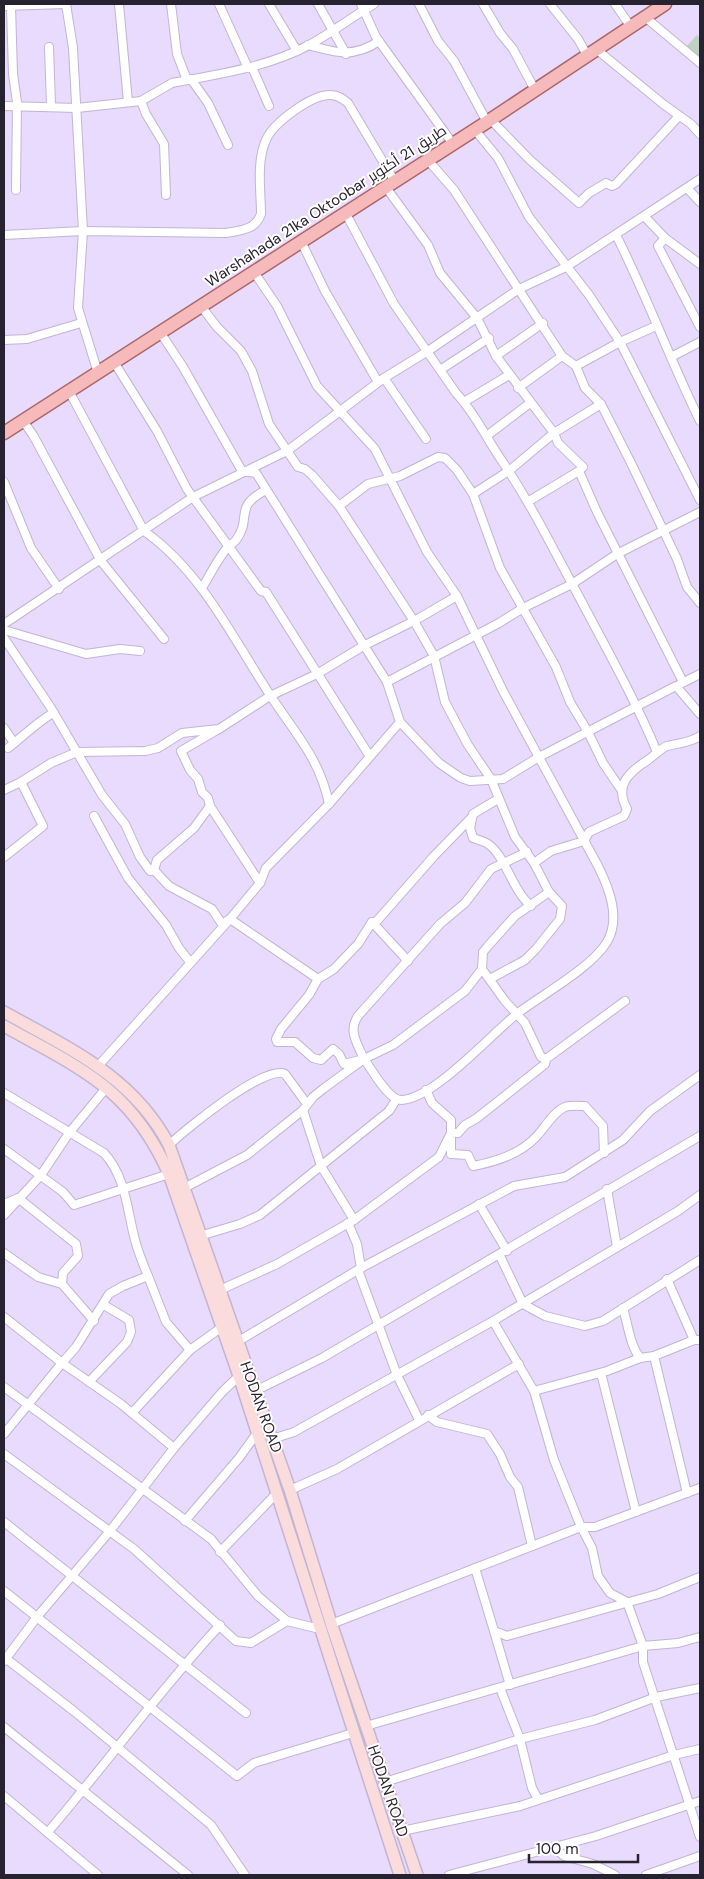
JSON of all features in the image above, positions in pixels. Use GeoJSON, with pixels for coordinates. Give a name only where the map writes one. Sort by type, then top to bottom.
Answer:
{"type":"FeatureCollection","features":[{"type":"Feature","properties":{"kind":"main road","name":"Warshahada 21ka Oktoobar طريق 21 أكتوبر"},"geometry":{"type":"LineString","coordinates":[[4,433],[489,121],[665,4]]}},
{"type":"Feature","properties":{"kind":"main road","name":"HODAN ROAD"},"geometry":{"type":"LineString","coordinates":[[4,1012],[99,1066],[158,1123],[169,1145],[203,1235],[237,1342],[290,1490],[332,1626],[417,1875]]}},
{"type":"Feature","properties":{"kind":"main road","name":"HODAN ROAD"},"geometry":{"type":"LineString","coordinates":[[4,1026],[64,1058],[107,1087],[148,1132],[169,1174],[239,1376],[400,1875]]}},
{"type":"Feature","properties":{"kind":"street"},"geometry":{"type":"LineString","coordinates":[[16,190],[16,106],[8,6],[66,4],[67,21],[73,48],[83,231],[78,308],[81,323],[89,339],[98,373]]}},
{"type":"Feature","properties":{"kind":"street"},"geometry":{"type":"LineString","coordinates":[[119,4],[128,102]]}},
{"type":"Feature","properties":{"kind":"street"},"geometry":{"type":"LineString","coordinates":[[171,4],[177,54],[189,80],[208,103],[228,144]]}},
{"type":"Feature","properties":{"kind":"street"},"geometry":{"type":"LineString","coordinates":[[219,4],[269,106]]}},
{"type":"Feature","properties":{"kind":"street"},"geometry":{"type":"LineString","coordinates":[[269,4],[297,51]]}},
{"type":"Feature","properties":{"kind":"street"},"geometry":{"type":"LineString","coordinates":[[318,4],[346,54]]}},
{"type":"Feature","properties":{"kind":"street"},"geometry":{"type":"LineString","coordinates":[[4,106],[77,108],[141,101],[150,97],[165,85],[250,68],[297,51],[332,31],[363,7],[374,4]]}},
{"type":"Feature","properties":{"kind":"street"},"geometry":{"type":"LineString","coordinates":[[419,4],[438,41],[454,61],[470,94],[489,121],[579,203],[596,188],[606,183],[612,186],[616,184],[679,116]]}},
{"type":"Feature","properties":{"kind":"street"},"geometry":{"type":"LineString","coordinates":[[483,4],[500,34],[513,50],[535,90]]}},
{"type":"Feature","properties":{"kind":"street"},"geometry":{"type":"LineString","coordinates":[[550,4],[591,52],[691,124],[700,134]]}},
{"type":"Feature","properties":{"kind":"street"},"geometry":{"type":"LineString","coordinates":[[615,4],[631,27]]}},
{"type":"Feature","properties":{"kind":"street"},"geometry":{"type":"LineString","coordinates":[[363,7],[379,41],[453,144]]}},
{"type":"Feature","properties":{"kind":"street"},"geometry":{"type":"LineString","coordinates":[[645,17],[700,63]]}},
{"type":"Feature","properties":{"kind":"street"},"geometry":{"type":"LineString","coordinates":[[308,46],[346,54],[371,47],[379,41]]}},
{"type":"Feature","properties":{"kind":"street"},"geometry":{"type":"LineString","coordinates":[[49,47],[51,106]]}},
{"type":"Feature","properties":{"kind":"street"},"geometry":{"type":"LineString","coordinates":[[4,235],[83,231],[226,233],[248,229],[259,220],[261,214],[261,166],[265,141],[270,132],[284,118],[310,101],[324,96],[338,96],[348,103],[390,183],[428,245],[440,273],[477,318],[489,338],[496,356],[518,388],[554,432],[558,443],[583,467],[529,502]]}},
{"type":"Feature","properties":{"kind":"street"},"geometry":{"type":"LineString","coordinates":[[141,101],[146,114],[164,144],[166,195]]}},
{"type":"Feature","properties":{"kind":"street"},"geometry":{"type":"LineString","coordinates":[[475,130],[498,158],[529,217],[589,295],[620,342],[700,500]]}},
{"type":"Feature","properties":{"kind":"street"},"geometry":{"type":"LineString","coordinates":[[428,159],[454,190],[483,238],[542,323],[562,356],[576,366],[585,388],[601,404],[663,531],[687,588],[700,603]]}},
{"type":"Feature","properties":{"kind":"street"},"geometry":{"type":"LineString","coordinates":[[4,624],[101,561],[193,497],[242,471],[287,451],[381,380],[428,351],[519,289],[566,267],[688,189],[700,179]]}},
{"type":"Feature","properties":{"kind":"street"},"geometry":{"type":"LineString","coordinates":[[688,189],[700,202]]}},
{"type":"Feature","properties":{"kind":"street"},"geometry":{"type":"LineString","coordinates":[[345,212],[394,304],[477,423],[488,435],[529,502],[637,705],[657,752]]}},
{"type":"Feature","properties":{"kind":"street"},"geometry":{"type":"LineString","coordinates":[[645,217],[665,238],[700,264]]}},
{"type":"Feature","properties":{"kind":"street"},"geometry":{"type":"LineString","coordinates":[[616,235],[637,277],[656,326],[700,421]]}},
{"type":"Feature","properties":{"kind":"street"},"geometry":{"type":"LineString","coordinates":[[665,238],[658,246],[700,327]]}},
{"type":"Feature","properties":{"kind":"street"},"geometry":{"type":"LineString","coordinates":[[300,241],[324,291],[381,380],[426,439]]}},
{"type":"Feature","properties":{"kind":"street"},"geometry":{"type":"LineString","coordinates":[[203,1235],[240,1224],[260,1215],[390,1110],[396,1100],[413,1097],[426,1090],[476,1051],[517,1014],[568,978],[598,953],[607,942],[613,918],[607,884],[475,634],[457,596],[427,552],[375,449],[317,386],[277,306],[254,272]]}},
{"type":"Feature","properties":{"kind":"street"},"geometry":{"type":"LineString","coordinates":[[201,306],[217,327],[241,350],[252,371],[269,424],[287,451],[298,467],[305,469],[312,475],[339,506],[414,621],[434,656],[445,702],[468,745],[491,779],[515,837],[534,863],[549,892],[562,906],[560,919],[525,960],[490,979]]}},
{"type":"Feature","properties":{"kind":"street"},"geometry":{"type":"LineString","coordinates":[[4,340],[27,339],[81,323]]}},
{"type":"Feature","properties":{"kind":"street"},"geometry":{"type":"LineString","coordinates":[[496,356],[542,323]]}},
{"type":"Feature","properties":{"kind":"street"},"geometry":{"type":"LineString","coordinates":[[576,366],[620,342],[656,326]]}},
{"type":"Feature","properties":{"kind":"street"},"geometry":{"type":"LineString","coordinates":[[160,332],[183,367],[242,471]]}},
{"type":"Feature","properties":{"kind":"street"},"geometry":{"type":"LineString","coordinates":[[440,370],[489,338]]}},
{"type":"Feature","properties":{"kind":"street"},"geometry":{"type":"LineString","coordinates":[[671,357],[700,342]]}},
{"type":"Feature","properties":{"kind":"street"},"geometry":{"type":"LineString","coordinates":[[518,388],[562,356]]}},
{"type":"Feature","properties":{"kind":"street"},"geometry":{"type":"LineString","coordinates":[[114,362],[193,497],[227,547],[261,591],[266,592],[369,755]]}},
{"type":"Feature","properties":{"kind":"street"},"geometry":{"type":"LineString","coordinates":[[464,402],[509,375]]}},
{"type":"Feature","properties":{"kind":"street"},"geometry":{"type":"LineString","coordinates":[[69,391],[144,531],[156,540],[202,588],[270,696],[316,763],[324,783],[329,804]]}},
{"type":"Feature","properties":{"kind":"street"},"geometry":{"type":"LineString","coordinates":[[488,435],[530,403]]}},
{"type":"Feature","properties":{"kind":"street"},"geometry":{"type":"LineString","coordinates":[[473,494],[510,470],[554,432],[601,404]]}},
{"type":"Feature","properties":{"kind":"street"},"geometry":{"type":"LineString","coordinates":[[23,421],[33,435],[101,561],[164,639]]}},
{"type":"Feature","properties":{"kind":"street"},"geometry":{"type":"LineString","coordinates":[[339,506],[368,484],[400,476],[438,457],[444,458],[457,470],[473,494],[500,568],[556,668],[570,702],[588,732],[603,764],[622,791]]}},
{"type":"Feature","properties":{"kind":"street"},"geometry":{"type":"LineString","coordinates":[[242,471],[256,473],[365,645],[387,682],[400,722],[439,763],[461,778],[470,781],[503,779],[539,756],[700,674]]}},
{"type":"Feature","properties":{"kind":"street"},"geometry":{"type":"LineString","coordinates":[[579,471],[680,684],[700,714]]}},
{"type":"Feature","properties":{"kind":"street"},"geometry":{"type":"LineString","coordinates":[[4,482],[31,548],[59,589]]}},
{"type":"Feature","properties":{"kind":"street"},"geometry":{"type":"LineString","coordinates":[[202,588],[227,547],[236,540],[250,498],[266,490]]}},
{"type":"Feature","properties":{"kind":"street"},"geometry":{"type":"LineString","coordinates":[[387,682],[499,623],[523,608],[572,584],[617,554],[700,512]]}},
{"type":"Feature","properties":{"kind":"street"},"geometry":{"type":"LineString","coordinates":[[260,883],[226,826],[210,806],[208,798],[202,792],[198,779],[190,770],[181,752],[270,696],[317,674],[365,645],[414,621],[457,596]]}},
{"type":"Feature","properties":{"kind":"street"},"geometry":{"type":"LineString","coordinates":[[4,630],[86,654],[120,649],[140,650]]}},
{"type":"Feature","properties":{"kind":"street"},"geometry":{"type":"LineString","coordinates":[[4,638],[54,713],[102,795],[125,824],[144,864],[150,871],[154,870],[169,886],[212,909],[222,924],[230,919]]}},
{"type":"Feature","properties":{"kind":"street"},"geometry":{"type":"LineString","coordinates":[[4,728],[11,745],[47,715],[54,713]]}},
{"type":"Feature","properties":{"kind":"street"},"geometry":{"type":"LineString","coordinates":[[99,1066],[230,919],[260,883],[266,868],[329,804],[369,755],[400,722]]}},
{"type":"Feature","properties":{"kind":"street"},"geometry":{"type":"LineString","coordinates":[[4,790],[21,782],[51,763],[77,752],[145,752],[158,748],[182,733],[216,730],[223,726]]}},
{"type":"Feature","properties":{"kind":"street"},"geometry":{"type":"LineString","coordinates":[[534,863],[550,851],[584,841],[589,832],[624,816],[627,809],[621,798],[622,791],[633,768],[666,747],[692,742],[700,736]]}},
{"type":"Feature","properties":{"kind":"street"},"geometry":{"type":"LineString","coordinates":[[4,857],[43,826],[21,782]]}},
{"type":"Feature","properties":{"kind":"street"},"geometry":{"type":"LineString","coordinates":[[498,799],[472,817],[434,856],[376,922],[372,922],[358,944],[334,969],[318,979],[309,995],[278,1033],[276,1041],[295,1042],[312,1058],[321,1060],[333,1049],[339,1054],[344,1064],[364,1058],[393,1045],[465,991],[482,969],[483,952],[488,946],[515,916],[549,892]]}},
{"type":"Feature","properties":{"kind":"street"},"geometry":{"type":"LineString","coordinates":[[154,870],[157,860],[194,828],[210,806]]}},
{"type":"Feature","properties":{"kind":"street"},"geometry":{"type":"LineString","coordinates":[[94,816],[128,878],[166,925],[179,948],[190,962]]}},
{"type":"Feature","properties":{"kind":"street"},"geometry":{"type":"LineString","coordinates":[[472,817],[470,828],[473,838],[489,844],[502,862],[515,889],[531,906]]}},
{"type":"Feature","properties":{"kind":"street"},"geometry":{"type":"LineString","coordinates":[[396,1100],[382,1085],[364,1058],[352,1030],[352,1024],[440,924],[465,903],[491,869],[502,862],[527,852]]}},
{"type":"Feature","properties":{"kind":"street"},"geometry":{"type":"LineString","coordinates":[[230,919],[318,979]]}},
{"type":"Feature","properties":{"kind":"street"},"geometry":{"type":"LineString","coordinates":[[372,922],[408,961]]}},
{"type":"Feature","properties":{"kind":"street"},"geometry":{"type":"LineString","coordinates":[[482,969],[505,1001],[525,1023],[541,1057],[546,1059]]}},
{"type":"Feature","properties":{"kind":"street"},"geometry":{"type":"LineString","coordinates":[[451,1133],[458,1133],[465,1125],[530,1077],[545,1064],[546,1059],[625,1000]]}},
{"type":"Feature","properties":{"kind":"street"},"geometry":{"type":"LineString","coordinates":[[186,1188],[247,1155],[364,1058]]}},
{"type":"Feature","properties":{"kind":"street"},"geometry":{"type":"LineString","coordinates":[[169,1145],[209,1112],[260,1078],[275,1072],[285,1074],[305,1107],[321,1166],[351,1221],[358,1244],[360,1269],[397,1375],[419,1420]]}},
{"type":"Feature","properties":{"kind":"street"},"geometry":{"type":"LineString","coordinates":[[237,1342],[360,1269],[514,1186],[565,1177],[623,1140],[650,1111],[700,1075]]}},
{"type":"Feature","properties":{"kind":"street"},"geometry":{"type":"LineString","coordinates":[[4,1216],[18,1198],[41,1175],[69,1133],[107,1087]]}},
{"type":"Feature","properties":{"kind":"street"},"geometry":{"type":"LineString","coordinates":[[426,1090],[432,1103],[451,1120],[452,1154],[468,1155],[473,1166],[500,1159],[520,1148],[536,1137],[541,1129],[565,1107],[585,1106],[603,1126],[604,1153]]}},
{"type":"Feature","properties":{"kind":"street"},"geometry":{"type":"LineString","coordinates":[[4,1093],[104,1153],[111,1161],[124,1190],[135,1242],[166,1322],[190,1350]]}},
{"type":"Feature","properties":{"kind":"street"},"geometry":{"type":"LineString","coordinates":[[220,1290],[278,1264],[351,1221],[439,1157],[451,1133]]}},
{"type":"Feature","properties":{"kind":"street"},"geometry":{"type":"LineString","coordinates":[[255,1391],[322,1358],[504,1254],[607,1189],[700,1136]]}},
{"type":"Feature","properties":{"kind":"street"},"geometry":{"type":"LineString","coordinates":[[4,1149],[63,1192],[74,1205],[169,1174]]}},
{"type":"Feature","properties":{"kind":"street"},"geometry":{"type":"LineString","coordinates":[[607,1189],[617,1247]]}},
{"type":"Feature","properties":{"kind":"street"},"geometry":{"type":"LineString","coordinates":[[272,1439],[294,1432],[494,1321],[678,1211],[700,1195]]}},
{"type":"Feature","properties":{"kind":"street"},"geometry":{"type":"LineString","coordinates":[[4,1204],[18,1198]]}},
{"type":"Feature","properties":{"kind":"street"},"geometry":{"type":"LineString","coordinates":[[18,1198],[76,1244],[78,1256],[63,1273],[62,1284],[94,1321]]}},
{"type":"Feature","properties":{"kind":"street"},"geometry":{"type":"LineString","coordinates":[[479,1204],[504,1254],[523,1304],[545,1316],[589,1326],[603,1322],[666,1279],[700,1260]]}},
{"type":"Feature","properties":{"kind":"street"},"geometry":{"type":"LineString","coordinates":[[4,1253],[38,1276],[56,1284],[62,1284]]}},
{"type":"Feature","properties":{"kind":"street"},"geometry":{"type":"LineString","coordinates":[[4,1434],[76,1347],[104,1305],[109,1294],[148,1276]]}},
{"type":"Feature","properties":{"kind":"street"},"geometry":{"type":"LineString","coordinates":[[534,1391],[601,1373],[640,1358],[654,1356],[697,1340],[666,1279]]}},
{"type":"Feature","properties":{"kind":"street"},"geometry":{"type":"LineString","coordinates":[[89,1382],[127,1342],[131,1332],[129,1320],[104,1305]]}},
{"type":"Feature","properties":{"kind":"street"},"geometry":{"type":"LineString","coordinates":[[622,1308],[632,1336],[632,1348],[640,1358]]}},
{"type":"Feature","properties":{"kind":"street"},"geometry":{"type":"LineString","coordinates":[[4,1316],[62,1363],[132,1413],[174,1448]]}},
{"type":"Feature","properties":{"kind":"street"},"geometry":{"type":"LineString","coordinates":[[494,1321],[534,1391],[554,1460],[581,1527],[592,1548],[601,1581],[610,1593],[627,1602],[643,1646],[643,1662],[656,1697],[688,1804],[700,1837]]}},
{"type":"Feature","properties":{"kind":"street"},"geometry":{"type":"LineString","coordinates":[[132,1413],[190,1350],[222,1327]]}},
{"type":"Feature","properties":{"kind":"street"},"geometry":{"type":"LineString","coordinates":[[654,1356],[687,1493]]}},
{"type":"Feature","properties":{"kind":"street"},"geometry":{"type":"LineString","coordinates":[[290,1490],[337,1469],[519,1364]]}},
{"type":"Feature","properties":{"kind":"street"},"geometry":{"type":"LineString","coordinates":[[601,1373],[636,1512]]}},
{"type":"Feature","properties":{"kind":"street"},"geometry":{"type":"LineString","coordinates":[[239,1376],[223,1391],[174,1448],[110,1531],[4,1659],[75,1712],[211,1825],[245,1875]]}},
{"type":"Feature","properties":{"kind":"street"},"geometry":{"type":"LineString","coordinates":[[4,1387],[211,1539],[258,1596],[287,1622],[320,1629]]}},
{"type":"Feature","properties":{"kind":"street"},"geometry":{"type":"LineString","coordinates":[[428,1415],[437,1422],[487,1434],[500,1454],[510,1477],[518,1487],[532,1546]]}},
{"type":"Feature","properties":{"kind":"street"},"geometry":{"type":"LineString","coordinates":[[185,1521],[240,1458],[257,1433]]}},
{"type":"Feature","properties":{"kind":"street"},"geometry":{"type":"LineString","coordinates":[[4,1454],[110,1531],[175,1584],[236,1641],[251,1644],[287,1622]]}},
{"type":"Feature","properties":{"kind":"street"},"geometry":{"type":"LineString","coordinates":[[332,1626],[334,1623],[581,1527],[595,1527],[700,1488]]}},
{"type":"Feature","properties":{"kind":"street"},"geometry":{"type":"LineString","coordinates":[[220,1552],[276,1494]]}},
{"type":"Feature","properties":{"kind":"street"},"geometry":{"type":"LineString","coordinates":[[4,1522],[73,1574],[246,1713]]}},
{"type":"Feature","properties":{"kind":"street"},"geometry":{"type":"LineString","coordinates":[[475,1568],[510,1685]]}},
{"type":"Feature","properties":{"kind":"street"},"geometry":{"type":"LineString","coordinates":[[494,1631],[507,1636],[658,1594],[700,1577]]}},
{"type":"Feature","properties":{"kind":"street"},"geometry":{"type":"LineString","coordinates":[[4,1590],[237,1776],[254,1763],[353,1733]]}},
{"type":"Feature","properties":{"kind":"street"},"geometry":{"type":"LineString","coordinates":[[48,1832],[118,1749],[184,1665],[220,1625]]}},
{"type":"Feature","properties":{"kind":"street"},"geometry":{"type":"LineString","coordinates":[[366,1726],[643,1646],[678,1643],[700,1637]]}},
{"type":"Feature","properties":{"kind":"street"},"geometry":{"type":"LineString","coordinates":[[500,1688],[520,1739],[532,1788],[538,1799]]}},
{"type":"Feature","properties":{"kind":"street"},"geometry":{"type":"LineString","coordinates":[[385,1782],[520,1739],[595,1720],[656,1697],[700,1688]]}},
{"type":"Feature","properties":{"kind":"street"},"geometry":{"type":"LineString","coordinates":[[4,1727],[188,1875]]}},
{"type":"Feature","properties":{"kind":"street"},"geometry":{"type":"LineString","coordinates":[[402,1831],[520,1806],[700,1749]]}},
{"type":"Feature","properties":{"kind":"street"},"geometry":{"type":"LineString","coordinates":[[4,1796],[98,1875]]}},
{"type":"Feature","properties":{"kind":"street"},"geometry":{"type":"LineString","coordinates":[[449,1875],[596,1836],[700,1801]]}},
{"type":"Feature","properties":{"kind":"street"},"geometry":{"type":"LineString","coordinates":[[554,1847],[564,1856],[594,1864],[615,1875]]}},
{"type":"Feature","properties":{"kind":"street"},"geometry":{"type":"LineString","coordinates":[[646,1875],[700,1856]]}},
{"type":"Feature","properties":{"kind":"green space"},"geometry":{"type":"Polygon","coordinates":[[[697,35],[700,38],[700,59],[687,46],[697,35]]]}}]}
